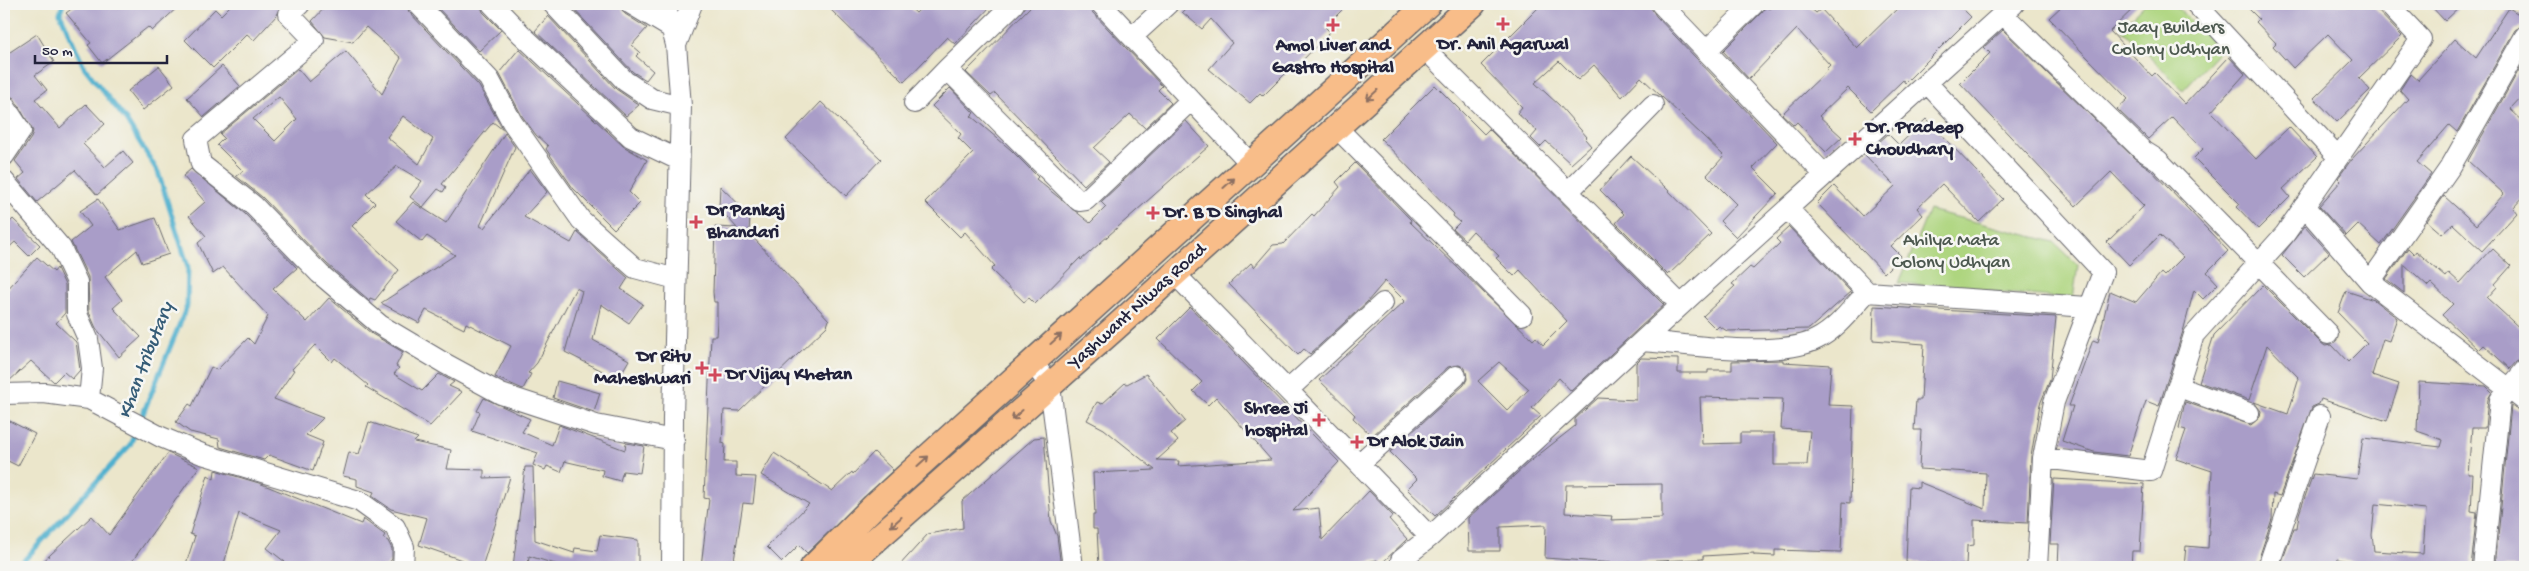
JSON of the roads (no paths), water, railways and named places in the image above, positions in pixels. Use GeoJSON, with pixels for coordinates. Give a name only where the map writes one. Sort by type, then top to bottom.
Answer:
{"type":"FeatureCollection","features":[{"type":"Feature","properties":{"kind":"main road","name":"Yashwant Niwas Road"},"geometry":{"type":"LineString","coordinates":[[813,567],[874,506],[1032,361],[1428,4]]}},
{"type":"Feature","properties":{"kind":"main road","name":"Yashwant Niwas Road"},"geometry":{"type":"LineString","coordinates":[[845,567],[1175,274],[1473,4]]}},
{"type":"Feature","properties":{"kind":"street"},"geometry":{"type":"LineString","coordinates":[[300,4],[289,14],[314,40],[196,139],[201,164],[253,206],[320,274],[380,326],[501,394],[596,426],[674,440]]}},
{"type":"Feature","properties":{"kind":"street"},"geometry":{"type":"LineString","coordinates":[[418,4],[489,79],[512,122],[581,220],[635,268],[676,279]]}},
{"type":"Feature","properties":{"kind":"street"},"geometry":{"type":"LineString","coordinates":[[492,4],[631,138],[679,160]]}},
{"type":"Feature","properties":{"kind":"street"},"geometry":{"type":"LineString","coordinates":[[553,4],[625,81],[652,99],[681,106]]}},
{"type":"Feature","properties":{"kind":"street"},"geometry":{"type":"LineString","coordinates":[[631,4],[674,36]]}},
{"type":"Feature","properties":{"kind":"street"},"geometry":{"type":"LineString","coordinates":[[665,4],[674,36],[681,106],[676,279],[672,567]]}},
{"type":"Feature","properties":{"kind":"street"},"geometry":{"type":"LineString","coordinates":[[674,36],[692,4]]}},
{"type":"Feature","properties":{"kind":"street"},"geometry":{"type":"LineString","coordinates":[[914,103],[1014,4]]}},
{"type":"Feature","properties":{"kind":"street"},"geometry":{"type":"LineString","coordinates":[[1101,4],[1251,164]]}},
{"type":"Feature","properties":{"kind":"street"},"geometry":{"type":"LineString","coordinates":[[1132,37],[1168,4]]}},
{"type":"Feature","properties":{"kind":"street"},"geometry":{"type":"LineString","coordinates":[[1661,4],[1825,175]]}},
{"type":"Feature","properties":{"kind":"street"},"geometry":{"type":"LineString","coordinates":[[1706,51],[1754,4]]}},
{"type":"Feature","properties":{"kind":"street"},"geometry":{"type":"LineString","coordinates":[[2196,4],[2338,157]]}},
{"type":"Feature","properties":{"kind":"street"},"geometry":{"type":"LineString","coordinates":[[2043,458],[2151,471],[2194,335],[2285,234],[2421,38],[2388,4]]}},
{"type":"Feature","properties":{"kind":"street"},"geometry":{"type":"LineString","coordinates":[[1400,567],[1401,560],[1430,537],[1681,305],[2008,9],[2142,150],[2158,160],[2328,334]]}},
{"type":"Feature","properties":{"kind":"street"},"geometry":{"type":"LineString","coordinates":[[2370,282],[2451,166],[2525,36]]}},
{"type":"Feature","properties":{"kind":"street"},"geometry":{"type":"LineString","coordinates":[[1424,48],[1681,305]]}},
{"type":"Feature","properties":{"kind":"street"},"geometry":{"type":"LineString","coordinates":[[947,69],[1083,202],[1191,100]]}},
{"type":"Feature","properties":{"kind":"street"},"geometry":{"type":"LineString","coordinates":[[1927,83],[2103,272],[2088,307],[2054,402],[2043,458],[2037,567]]}},
{"type":"Feature","properties":{"kind":"street"},"geometry":{"type":"LineString","coordinates":[[4,105],[20,131],[4,156]]}},
{"type":"Feature","properties":{"kind":"street"},"geometry":{"type":"LineString","coordinates":[[1569,191],[1653,105]]}},
{"type":"Feature","properties":{"kind":"street"},"geometry":{"type":"LineString","coordinates":[[1336,127],[1522,314]]}},
{"type":"Feature","properties":{"kind":"street"},"geometry":{"type":"LineString","coordinates":[[4,181],[61,248],[77,282],[77,314],[88,339],[92,368],[89,398]]}},
{"type":"Feature","properties":{"kind":"street"},"geometry":{"type":"LineString","coordinates":[[2304,206],[2370,282],[2525,401]]}},
{"type":"Feature","properties":{"kind":"street"},"geometry":{"type":"LineString","coordinates":[[1788,209],[1868,292],[2088,307]]}},
{"type":"Feature","properties":{"kind":"street"},"geometry":{"type":"LineString","coordinates":[[1175,274],[1430,537]]}},
{"type":"Feature","properties":{"kind":"street"},"geometry":{"type":"LineString","coordinates":[[1642,341],[1756,349],[1797,347],[1818,339],[1835,326],[1868,292]]}},
{"type":"Feature","properties":{"kind":"street"},"geometry":{"type":"LineString","coordinates":[[1288,390],[1383,303]]}},
{"type":"Feature","properties":{"kind":"street"},"geometry":{"type":"LineString","coordinates":[[1032,361],[1050,386],[1072,567]]}},
{"type":"Feature","properties":{"kind":"street"},"geometry":{"type":"LineString","coordinates":[[2483,567],[2500,400],[2525,370]]}},
{"type":"Feature","properties":{"kind":"street"},"geometry":{"type":"LineString","coordinates":[[1360,463],[1456,376]]}},
{"type":"Feature","properties":{"kind":"street"},"geometry":{"type":"LineString","coordinates":[[2179,387],[2249,413]]}},
{"type":"Feature","properties":{"kind":"street"},"geometry":{"type":"LineString","coordinates":[[4,394],[44,393],[89,398],[161,437],[202,454],[359,501],[395,527],[404,547],[403,567]]}},
{"type":"Feature","properties":{"kind":"street"},"geometry":{"type":"LineString","coordinates":[[2268,567],[2320,416]]}},
{"type":"Feature","properties":{"kind":"waterway","name":"Khan tributary"},"geometry":{"type":"LineString","coordinates":[[63,4],[60,13],[84,67],[126,120],[158,172],[188,267],[187,306],[140,421]]}},
{"type":"Feature","properties":{"kind":"waterway","name":"Khan tributary"},"geometry":{"type":"LineString","coordinates":[[18,567],[130,445],[137,428]]}},
{"type":"Feature","properties":{"kind":"place","name":"Dr. Anil Agarwal"},"geometry":{"type":"Point","coordinates":[1503,24]}},
{"type":"Feature","properties":{"kind":"place","name":"Amol Liver and Gastro Hospital"},"geometry":{"type":"Point","coordinates":[1333,25]}},
{"type":"Feature","properties":{"kind":"place","name":"Dr. Pradeep Choudhary"},"geometry":{"type":"Point","coordinates":[1855,139]}},
{"type":"Feature","properties":{"kind":"place","name":"Dr. B D Singhal"},"geometry":{"type":"Point","coordinates":[1153,213]}},
{"type":"Feature","properties":{"kind":"place","name":"Dr Pankaj Bhandari"},"geometry":{"type":"Point","coordinates":[696,222]}},
{"type":"Feature","properties":{"kind":"place","name":"Dr Ritu Maheshwari"},"geometry":{"type":"Point","coordinates":[702,368]}},
{"type":"Feature","properties":{"kind":"place","name":"Dr Vijay Khetan"},"geometry":{"type":"Point","coordinates":[715,375]}},
{"type":"Feature","properties":{"kind":"place","name":"Shree Ji hospital"},"geometry":{"type":"Point","coordinates":[1319,420]}},
{"type":"Feature","properties":{"kind":"place","name":"Dr Alok Jain"},"geometry":{"type":"Point","coordinates":[1357,442]}},
{"type":"Feature","properties":{"kind":"park label","name":"Jaay Builders Colony Udhyan"},"geometry":{"type":"Point","coordinates":[2171,39]}},
{"type":"Feature","properties":{"kind":"park label","name":"Ahilya Mata Colony Udhyan"},"geometry":{"type":"Point","coordinates":[1951,252]}}]}
